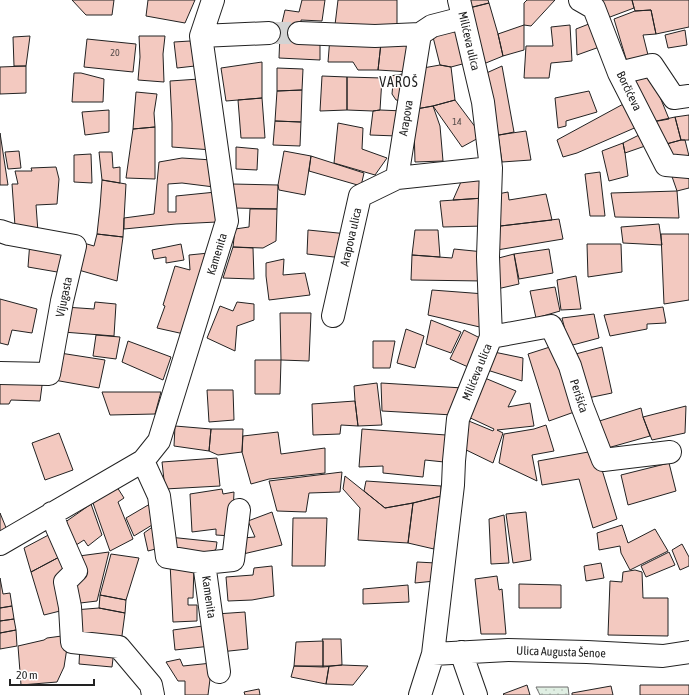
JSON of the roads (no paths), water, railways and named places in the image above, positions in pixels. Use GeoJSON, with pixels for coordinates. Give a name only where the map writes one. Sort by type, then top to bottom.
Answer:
{"type":"FeatureCollection","features":[{"type":"Feature","properties":{"kind":"street","name":"Kamenita"},"geometry":{"type":"LineString","coordinates":[[0,544],[143,461],[159,441],[227,221],[200,36],[213,0]]}},
{"type":"Feature","properties":{"kind":"street","name":"Borčićeva"},"geometry":{"type":"LineString","coordinates":[[580,0],[594,8],[619,73],[666,165],[689,167]]}},
{"type":"Feature","properties":{"kind":"street"},"geometry":{"type":"LineString","coordinates":[[299,33],[375,36],[420,34],[461,9]]}},
{"type":"Feature","properties":{"kind":"street","name":"Milićeva ulica"},"geometry":{"type":"LineString","coordinates":[[420,695],[433,654],[453,486],[458,419],[491,337],[488,257],[491,168],[484,102],[461,9]]}},
{"type":"Feature","properties":{"kind":"street"},"geometry":{"type":"LineString","coordinates":[[200,36],[269,33]]}},
{"type":"Feature","properties":{"kind":"street","name":"Arapova"},"geometry":{"type":"LineString","coordinates":[[397,178],[420,34]]}},
{"type":"Feature","properties":{"kind":"street"},"geometry":{"type":"LineString","coordinates":[[619,73],[652,64],[674,98],[689,96]]}},
{"type":"Feature","properties":{"kind":"street","name":"Arapova ulica"},"geometry":{"type":"LineString","coordinates":[[333,316],[360,196],[397,178],[491,168]]}},
{"type":"Feature","properties":{"kind":"street","name":"Vijugasta"},"geometry":{"type":"LineString","coordinates":[[0,231],[75,246],[62,301],[49,374],[0,373]]}},
{"type":"Feature","properties":{"kind":"street","name":"Perišića"},"geometry":{"type":"LineString","coordinates":[[491,337],[551,326],[570,366],[582,406],[603,460],[670,452]]}},
{"type":"Feature","properties":{"kind":"street","name":"Kamenita"},"geometry":{"type":"LineString","coordinates":[[143,461],[159,496],[167,557],[204,563],[219,672]]}},
{"type":"Feature","properties":{"kind":"street"},"geometry":{"type":"LineString","coordinates":[[204,563],[233,560],[239,510]]}},
{"type":"Feature","properties":{"kind":"street"},"geometry":{"type":"LineString","coordinates":[[52,513],[76,571],[65,582],[70,607],[72,642],[118,647],[151,684],[153,695]]}},
{"type":"Feature","properties":{"kind":"street","name":"Ulica Augusta Šenoe"},"geometry":{"type":"LineString","coordinates":[[433,654],[508,650],[663,656],[689,652]]}},
{"type":"Feature","properties":{"kind":"street"},"geometry":{"type":"LineString","coordinates":[[460,652],[476,695]]}},
{"type":"Feature","properties":{"kind":"tunnel"},"geometry":{"type":"LineString","coordinates":[[269,33],[299,33]]}},
{"type":"Feature","properties":{"kind":"district","name":"VAROŠ"},"geometry":{"type":"Point","coordinates":[399,82]}}]}
